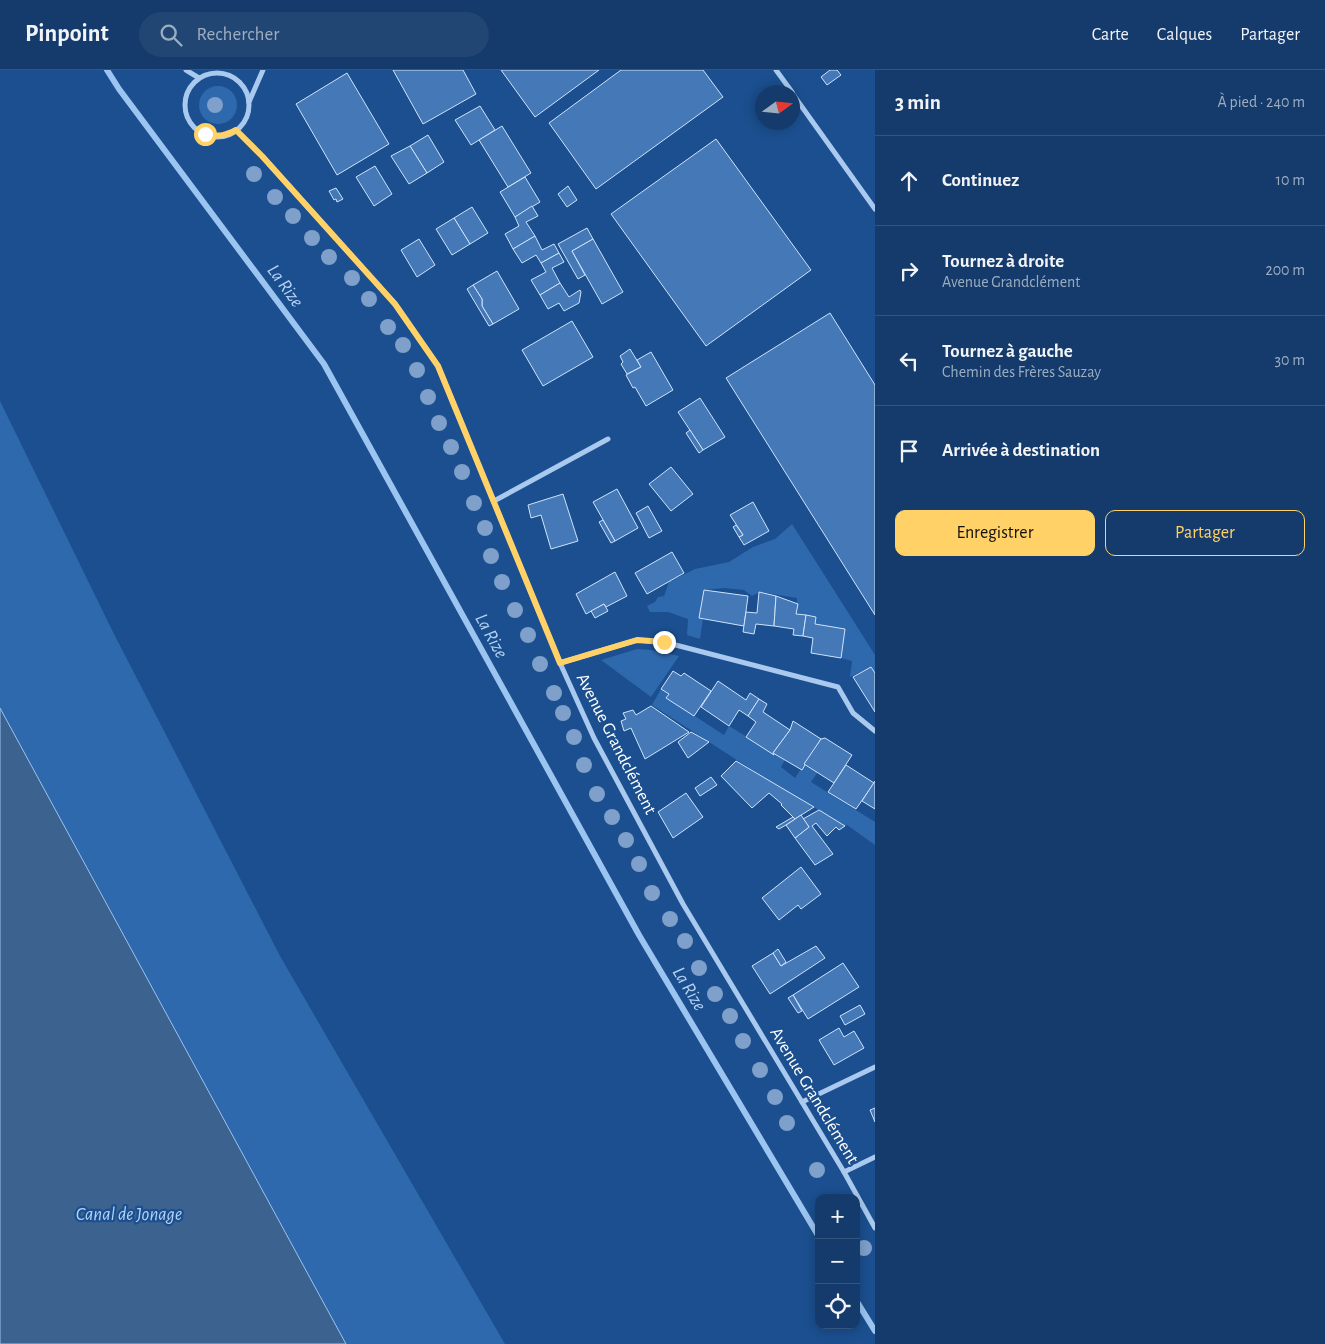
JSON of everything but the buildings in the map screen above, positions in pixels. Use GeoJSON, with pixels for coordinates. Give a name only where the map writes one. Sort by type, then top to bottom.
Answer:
{"type":"FeatureCollection","features":[{"type":"Feature","properties":{"kind":"street"},"geometry":{"type":"LineString","coordinates":[[186,70],[199,78]]}},
{"type":"Feature","properties":{"kind":"street"},"geometry":{"type":"LineString","coordinates":[[249,103],[243,88],[232,76],[222,73],[210,73],[199,78],[190,87],[185,109],[189,120],[205,134],[215,137],[226,135],[236,130],[243,123],[263,70]]}},
{"type":"Feature","properties":{"kind":"street"},"geometry":{"type":"LineString","coordinates":[[776,70],[786,85]]}},
{"type":"Feature","properties":{"kind":"street"},"geometry":{"type":"LineString","coordinates":[[800,104],[875,209]]}},
{"type":"Feature","properties":{"kind":"street","name":"Avenue Grandclément"},"geometry":{"type":"LineString","coordinates":[[236,130],[262,156],[395,304],[438,366],[560,663],[594,738],[683,904],[844,1172],[875,1228]]}},
{"type":"Feature","properties":{"kind":"street"},"geometry":{"type":"LineString","coordinates":[[494,501],[608,439]]}},
{"type":"Feature","properties":{"kind":"street"},"geometry":{"type":"LineString","coordinates":[[560,663],[637,640],[664,642],[838,687],[853,713],[875,731]]}},
{"type":"Feature","properties":{"kind":"street"},"geometry":{"type":"LineString","coordinates":[[802,1102],[875,1067]]}},
{"type":"Feature","properties":{"kind":"street"},"geometry":{"type":"LineString","coordinates":[[844,1172],[875,1157]]}},
{"type":"Feature","properties":{"kind":"shaded area"},"geometry":{"type":"Polygon","coordinates":[[[218,86],[231,92],[237,105],[231,118],[218,124],[205,118],[199,105],[205,92],[218,86]]]}},
{"type":"Feature","properties":{"kind":"shaded area"},"geometry":{"type":"Polygon","coordinates":[[[0,401],[113,632],[280,956],[505,1344],[346,1344],[0,708],[0,401]]]}},
{"type":"Feature","properties":{"kind":"shaded area"},"geometry":{"type":"Polygon","coordinates":[[[792,524],[875,655],[875,673],[871,667],[850,677],[852,661],[841,658],[845,629],[815,624],[816,617],[796,614],[797,598],[760,592],[752,596],[744,590],[724,588],[704,590],[699,618],[703,619],[700,639],[687,635],[688,619],[668,612],[650,612],[647,606],[655,602],[658,597],[664,596],[669,582],[695,569],[729,562],[753,547],[775,539],[792,524]]]}},
{"type":"Feature","properties":{"kind":"shaded area"},"geometry":{"type":"Polygon","coordinates":[[[637,649],[679,656],[651,697],[601,660],[637,649]]]}},
{"type":"Feature","properties":{"kind":"shaded area"},"geometry":{"type":"Polygon","coordinates":[[[661,689],[669,694],[667,698],[724,735],[729,726],[785,760],[781,767],[795,778],[804,764],[818,772],[811,782],[875,822],[875,845],[847,825],[845,826],[760,775],[652,705],[661,689]]]}},
{"type":"Feature","properties":{"kind":"water","name":"Canal de Jonage"},"geometry":{"type":"Polygon","coordinates":[[[0,708],[346,1344],[0,1344],[0,708]]]}},
{"type":"Feature","properties":{"kind":"waterway","name":"La Rize"},"geometry":{"type":"LineString","coordinates":[[107,70],[119,89],[324,364],[639,935],[815,1230]]}},
{"type":"Feature","properties":{"kind":"waterway","name":"La Rize"},"geometry":{"type":"LineString","coordinates":[[860,1307],[875,1331]]}},
{"type":"Feature","properties":{"kind":"route"},"geometry":{"type":"LineString","coordinates":[[205,134],[215,137],[226,135],[236,130],[342,243],[409,322],[438,366],[560,663],[637,640],[664,642]]}}]}
